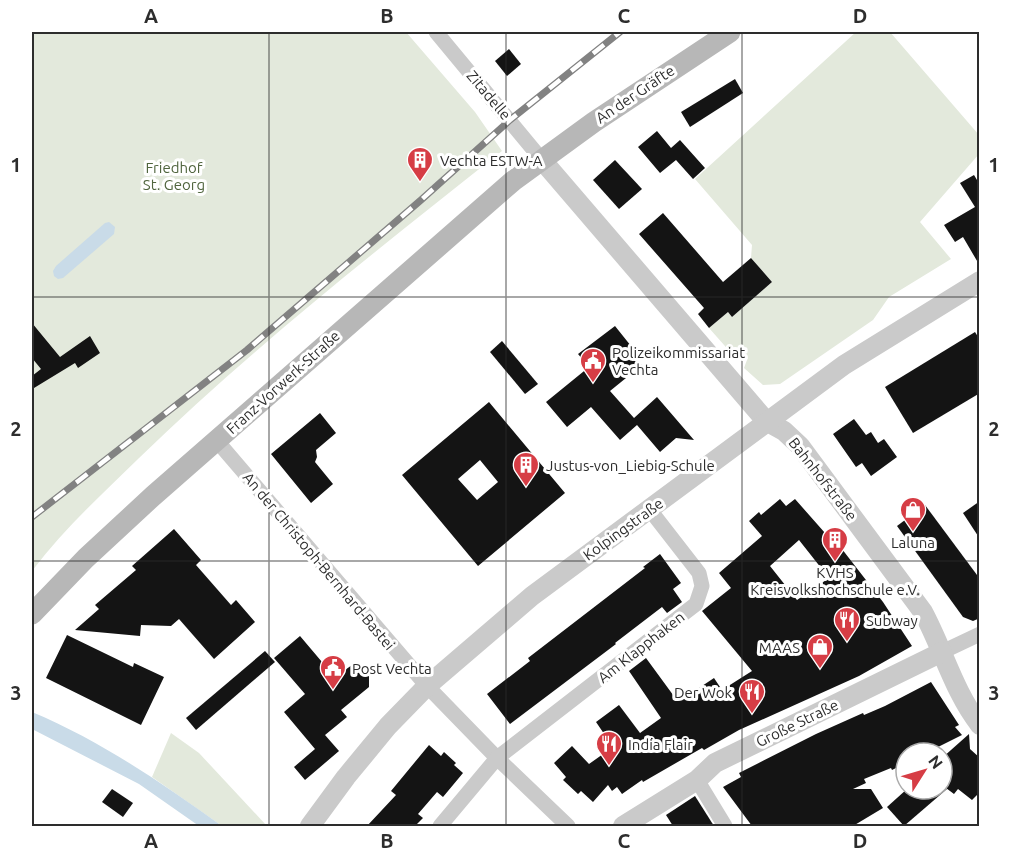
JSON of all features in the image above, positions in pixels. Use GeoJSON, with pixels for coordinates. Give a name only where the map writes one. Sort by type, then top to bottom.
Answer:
{"type":"FeatureCollection","features":[{"type":"Feature","properties":{"kind":"main road","name":"An der Gräfte"},"geometry":{"type":"LineString","coordinates":[[542,160],[585,128],[730,32]]}},
{"type":"Feature","properties":{"kind":"main road","name":"Franz-Vorwerk-Straße"},"geometry":{"type":"LineString","coordinates":[[32,614],[86,558],[217,441],[485,205],[542,160]]}},
{"type":"Feature","properties":{"kind":"street","name":"Zitadelle"},"geometry":{"type":"LineString","coordinates":[[436,32],[542,160]]}},
{"type":"Feature","properties":{"kind":"street","name":"Bahnhofstraße"},"geometry":{"type":"LineString","coordinates":[[542,160],[766,421],[784,431],[800,446],[923,612],[955,682],[980,725]]}},
{"type":"Feature","properties":{"kind":"street","name":"Kolpingstraße"},"geometry":{"type":"LineString","coordinates":[[310,826],[388,726],[427,686],[532,596],[844,365],[980,280]]}},
{"type":"Feature","properties":{"kind":"street","name":"An der Christoph-Bernhard-Bastei"},"geometry":{"type":"LineString","coordinates":[[217,441],[427,686],[497,758]]}},
{"type":"Feature","properties":{"kind":"street","name":"Am Klapphaken"},"geometry":{"type":"LineString","coordinates":[[440,826],[497,758],[696,604],[702,586],[699,573],[650,510]]}},
{"type":"Feature","properties":{"kind":"street","name":"Große Straße"},"geometry":{"type":"LineString","coordinates":[[623,826],[697,780],[715,763],[980,634]]}},
{"type":"Feature","properties":{"kind":"street"},"geometry":{"type":"LineString","coordinates":[[497,758],[568,826]]}},
{"type":"Feature","properties":{"kind":"street"},"geometry":{"type":"LineString","coordinates":[[697,780],[725,826]]}},
{"type":"Feature","properties":{"kind":"green space","name":"Friedhof St. Georg"},"geometry":{"type":"Polygon","coordinates":[[[32,32],[406,32],[475,112],[502,151],[362,262],[181,418],[96,499],[56,541],[32,571],[32,32]]]}},
{"type":"Feature","properties":{"kind":"green space"},"geometry":{"type":"Polygon","coordinates":[[[856,32],[890,32],[979,135],[979,154],[920,222],[951,259],[889,297],[873,320],[780,384],[763,385],[744,368],[747,360],[740,352],[732,354],[709,328],[728,312],[732,317],[772,282],[751,258],[752,245],[695,179],[856,32]]]}},
{"type":"Feature","properties":{"kind":"green space"},"geometry":{"type":"Polygon","coordinates":[[[171,733],[199,753],[267,826],[222,826],[152,777],[171,733]]]}},
{"type":"Feature","properties":{"kind":"water"},"geometry":{"type":"Polygon","coordinates":[[[109,222],[115,227],[114,234],[63,278],[58,279],[54,276],[53,271],[56,266],[109,222]]]}},
{"type":"Feature","properties":{"kind":"water"},"geometry":{"type":"Polygon","coordinates":[[[32,712],[107,749],[222,826],[199,826],[139,784],[32,729],[32,712]]]}},
{"type":"Feature","properties":{"kind":"building"},"geometry":{"type":"Polygon","coordinates":[[[509,49],[521,64],[507,76],[495,61],[509,49]]]}},
{"type":"Feature","properties":{"kind":"building"},"geometry":{"type":"Polygon","coordinates":[[[735,79],[743,93],[690,127],[681,112],[735,79]]]}},
{"type":"Feature","properties":{"kind":"building"},"geometry":{"type":"Polygon","coordinates":[[[657,131],[671,148],[680,140],[705,168],[693,179],[676,160],[660,173],[638,147],[657,131]]]}},
{"type":"Feature","properties":{"kind":"building"},"geometry":{"type":"Polygon","coordinates":[[[615,160],[642,189],[619,209],[593,180],[615,160]]]}},
{"type":"Feature","properties":{"kind":"building"},"geometry":{"type":"Polygon","coordinates":[[[974,175],[980,185],[980,266],[963,237],[955,242],[944,225],[975,207],[960,183],[974,175]]]}},
{"type":"Feature","properties":{"kind":"building"},"geometry":{"type":"Polygon","coordinates":[[[663,213],[723,282],[751,258],[772,282],[732,317],[728,312],[709,328],[698,314],[704,308],[639,234],[663,213]]]}},
{"type":"Feature","properties":{"kind":"building"},"geometry":{"type":"Polygon","coordinates":[[[32,323],[60,357],[90,336],[100,353],[78,368],[75,363],[34,388],[32,376],[41,369],[32,358],[32,323]]]}},
{"type":"Feature","properties":{"kind":"building","name":"Polizeikommissariat Vechta"},"geometry":{"type":"Polygon","coordinates":[[[615,326],[631,346],[629,350],[642,365],[610,391],[634,418],[657,397],[694,440],[676,438],[660,452],[637,425],[620,440],[591,407],[567,427],[546,402],[589,367],[578,354],[615,326]]]}},
{"type":"Feature","properties":{"kind":"building"},"geometry":{"type":"Polygon","coordinates":[[[975,332],[980,340],[980,393],[913,433],[885,387],[975,332]]]}},
{"type":"Feature","properties":{"kind":"building"},"geometry":{"type":"Polygon","coordinates":[[[502,341],[538,384],[525,394],[490,352],[502,341]]]}},
{"type":"Feature","properties":{"kind":"building","name":"Justus-von_Liebig-Schule"},"geometry":{"type":"Polygon","coordinates":[[[489,402],[565,493],[478,566],[402,475],[489,402]],[[480,460],[458,479],[477,500],[498,482],[480,460]]]}},
{"type":"Feature","properties":{"kind":"building"},"geometry":{"type":"Polygon","coordinates":[[[320,413],[336,433],[316,450],[315,462],[333,484],[311,503],[271,454],[320,413]]]}},
{"type":"Feature","properties":{"kind":"building"},"geometry":{"type":"Polygon","coordinates":[[[854,419],[866,435],[871,432],[878,443],[884,439],[897,457],[871,476],[862,463],[856,467],[833,434],[854,419]]]}},
{"type":"Feature","properties":{"kind":"building"},"geometry":{"type":"Polygon","coordinates":[[[780,499],[786,506],[795,499],[825,533],[828,531],[883,602],[912,646],[859,676],[739,730],[704,750],[702,748],[643,782],[642,780],[622,794],[617,787],[612,791],[608,785],[593,802],[581,791],[578,794],[563,780],[566,777],[554,763],[572,746],[589,764],[613,747],[596,722],[619,705],[640,733],[661,718],[629,671],[646,658],[676,699],[687,691],[690,694],[714,678],[722,690],[752,671],[702,611],[731,588],[719,573],[762,536],[749,521],[759,512],[761,515],[780,499]],[[799,540],[770,566],[797,600],[829,578],[799,540]]]}},
{"type":"Feature","properties":{"kind":"building"},"geometry":{"type":"Polygon","coordinates":[[[980,501],[980,539],[963,513],[980,501]]]}},
{"type":"Feature","properties":{"kind":"building"},"geometry":{"type":"Polygon","coordinates":[[[925,505],[980,579],[980,618],[973,621],[963,617],[897,526],[925,505]]]}},
{"type":"Feature","properties":{"kind":"building"},"geometry":{"type":"Polygon","coordinates":[[[174,529],[201,560],[196,565],[231,605],[236,600],[255,622],[214,659],[179,619],[171,626],[141,625],[140,636],[75,630],[99,609],[95,605],[136,570],[132,566],[174,529]]]}},
{"type":"Feature","properties":{"kind":"building"},"geometry":{"type":"Polygon","coordinates":[[[660,554],[681,583],[673,589],[682,602],[667,613],[662,607],[510,724],[487,694],[530,661],[528,658],[660,554]]]}},
{"type":"Feature","properties":{"kind":"building"},"geometry":{"type":"Polygon","coordinates":[[[67,635],[133,667],[134,663],[164,677],[141,725],[46,678],[67,635]]]}},
{"type":"Feature","properties":{"kind":"building","name":"Post Vechta"},"geometry":{"type":"Polygon","coordinates":[[[300,636],[322,662],[328,657],[337,660],[345,670],[352,665],[364,668],[369,673],[369,687],[341,710],[347,717],[325,735],[339,751],[305,780],[294,767],[315,749],[284,712],[305,694],[274,658],[300,636]]]}},
{"type":"Feature","properties":{"kind":"building"},"geometry":{"type":"Polygon","coordinates":[[[265,651],[275,662],[196,730],[186,718],[265,651]]]}},
{"type":"Feature","properties":{"kind":"building"},"geometry":{"type":"Polygon","coordinates":[[[931,682],[959,725],[955,727],[962,735],[950,741],[894,741],[894,769],[891,768],[864,779],[866,783],[853,789],[871,789],[883,808],[853,826],[752,826],[723,787],[741,777],[739,773],[816,734],[885,706],[931,682]]]}},
{"type":"Feature","properties":{"kind":"building"},"geometry":{"type":"Polygon","coordinates":[[[969,734],[970,749],[980,758],[980,792],[972,800],[958,789],[954,794],[954,747],[969,734]]]}},
{"type":"Feature","properties":{"kind":"building"},"geometry":{"type":"Polygon","coordinates":[[[429,745],[441,756],[444,752],[463,773],[443,797],[437,792],[418,814],[423,818],[415,826],[367,826],[396,795],[391,791],[429,745]]]}},
{"type":"Feature","properties":{"kind":"building"},"geometry":{"type":"Polygon","coordinates":[[[112,789],[133,803],[123,817],[102,802],[112,789]]]}},
{"type":"Feature","properties":{"kind":"building"},"geometry":{"type":"Polygon","coordinates":[[[695,796],[714,826],[673,826],[666,815],[695,796]]]}},
{"type":"Feature","properties":{"kind":"building"},"geometry":{"type":"Polygon","coordinates":[[[894,801],[933,801],[904,826],[887,807],[894,801]]]}},
{"type":"Feature","properties":{"kind":"railway"},"geometry":{"type":"LineString","coordinates":[[32,517],[247,350],[510,120],[620,32]]}},
{"type":"Feature","properties":{"kind":"place","name":"Vechta ESTW-A"},"geometry":{"type":"Point","coordinates":[420,183]}},
{"type":"Feature","properties":{"kind":"place","name":"Polizeikommissariat Vechta"},"geometry":{"type":"Point","coordinates":[593,384]}},
{"type":"Feature","properties":{"kind":"place","name":"Justus-von_Liebig-Schule"},"geometry":{"type":"Point","coordinates":[526,488]}},
{"type":"Feature","properties":{"kind":"place","name":"Laluna"},"geometry":{"type":"Point","coordinates":[913,533]}},
{"type":"Feature","properties":{"kind":"place","name":"KVHS Kreisvolkshochschule e.V."},"geometry":{"type":"Point","coordinates":[835,563]}},
{"type":"Feature","properties":{"kind":"place","name":"Subway"},"geometry":{"type":"Point","coordinates":[847,643]}},
{"type":"Feature","properties":{"kind":"place","name":"MAAS"},"geometry":{"type":"Point","coordinates":[820,670]}},
{"type":"Feature","properties":{"kind":"place","name":"Post Vechta"},"geometry":{"type":"Point","coordinates":[333,691]}},
{"type":"Feature","properties":{"kind":"place","name":"Der Wok"},"geometry":{"type":"Point","coordinates":[752,715]}},
{"type":"Feature","properties":{"kind":"place","name":"India Flair"},"geometry":{"type":"Point","coordinates":[609,767]}}]}
